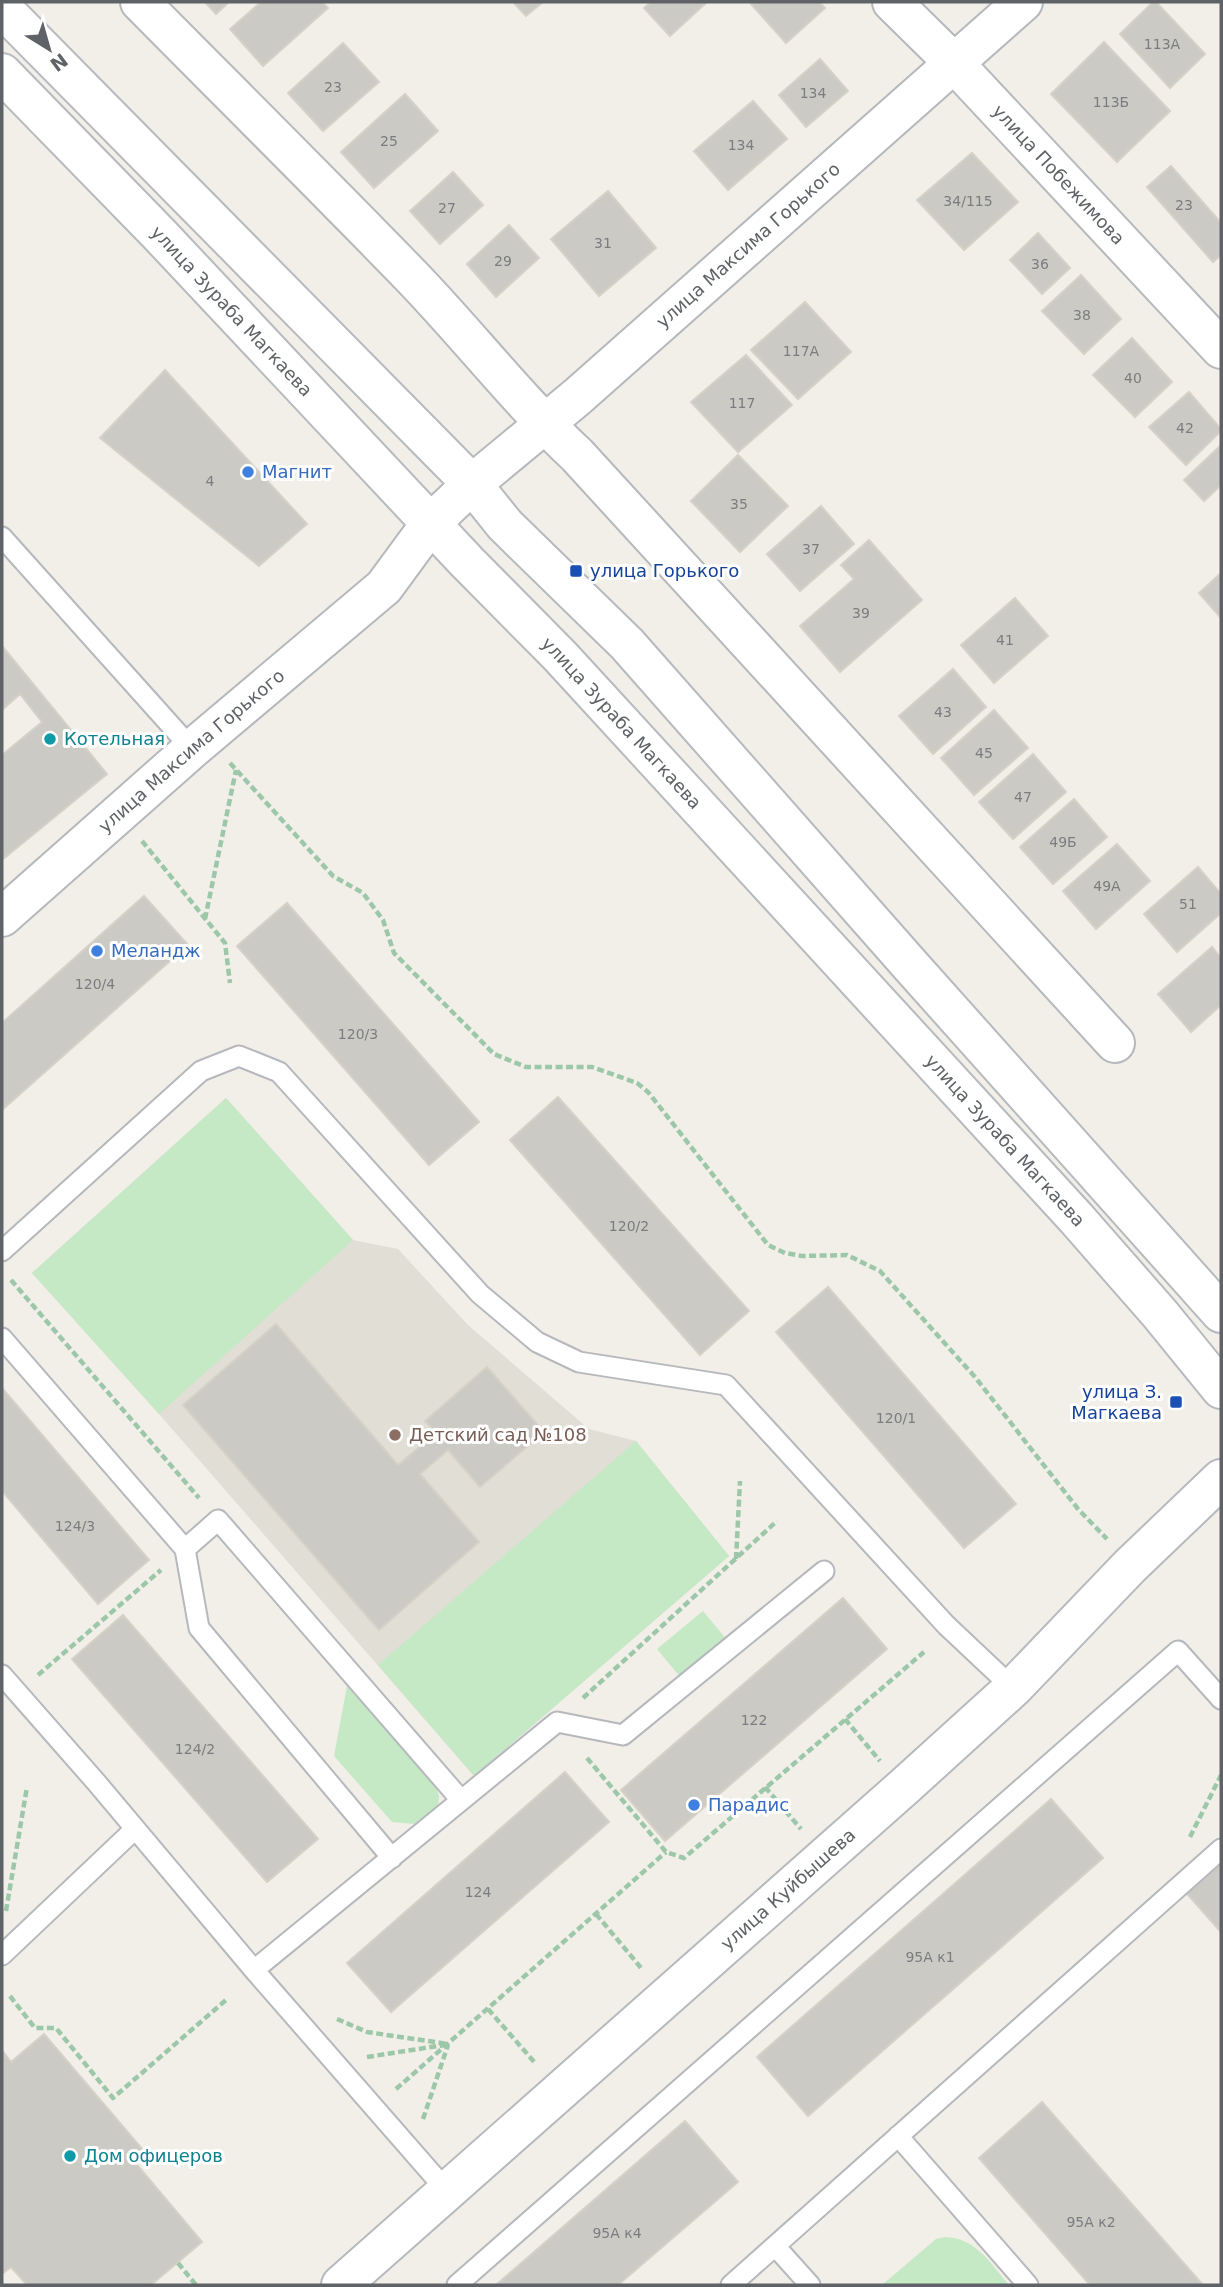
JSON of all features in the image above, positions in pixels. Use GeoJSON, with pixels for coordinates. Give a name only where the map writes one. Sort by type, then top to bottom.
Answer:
{"type":"FeatureCollection","features":[{"type":"Feature","properties":{"kind":"street"},"geometry":{"type":"LineString","coordinates":[[140,2],[413,278],[509,382],[544,425],[577,455],[1115,1043]]}},
{"type":"Feature","properties":{"kind":"street","name":"улица Побежимова"},"geometry":{"type":"LineString","coordinates":[[892,2],[954,63],[1221,349]]}},
{"type":"Feature","properties":{"kind":"street","name":"улица Максима Горького"},"geometry":{"type":"LineString","coordinates":[[2,917],[192,749],[384,587],[431,523],[472,484],[544,425],[1024,2]]}},
{"type":"Feature","properties":{"kind":"street"},"geometry":{"type":"LineString","coordinates":[[2,8],[472,484],[505,525],[627,643],[1221,1313]]}},
{"type":"Feature","properties":{"kind":"street","name":"улица Зураба Магкаева"},"geometry":{"type":"LineString","coordinates":[[2,73],[159,234],[467,562],[560,656],[1067,1208],[1160,1314],[1221,1389]]}},
{"type":"Feature","properties":{"kind":"street","name":"улица Куйбышева"},"geometry":{"type":"LineString","coordinates":[[341,2285],[1013,1688],[1130,1566],[1221,1479]]}},
{"type":"Feature","properties":{"kind":"lane"},"geometry":{"type":"LineString","coordinates":[[2,537],[192,749]]}},
{"type":"Feature","properties":{"kind":"lane"},"geometry":{"type":"LineString","coordinates":[[2,1251],[201,1071],[239,1056],[279,1072],[480,1294],[537,1342],[579,1362],[726,1385],[946,1625],[1013,1688]]}},
{"type":"Feature","properties":{"kind":"lane"},"geometry":{"type":"LineString","coordinates":[[2,1338],[185,1549],[198,1628],[392,1858]]}},
{"type":"Feature","properties":{"kind":"lane"},"geometry":{"type":"LineString","coordinates":[[185,1549],[218,1520],[461,1800]]}},
{"type":"Feature","properties":{"kind":"lane"},"geometry":{"type":"LineString","coordinates":[[254,1970],[557,1722],[624,1735],[824,1571]]}},
{"type":"Feature","properties":{"kind":"lane"},"geometry":{"type":"LineString","coordinates":[[457,2285],[1178,1651],[1221,1699]]}},
{"type":"Feature","properties":{"kind":"lane"},"geometry":{"type":"LineString","coordinates":[[2,1675],[447,2191]]}},
{"type":"Feature","properties":{"kind":"lane"},"geometry":{"type":"LineString","coordinates":[[2,1955],[135,1829]]}},
{"type":"Feature","properties":{"kind":"lane"},"geometry":{"type":"LineString","coordinates":[[731,2285],[1221,1849]]}},
{"type":"Feature","properties":{"kind":"lane"},"geometry":{"type":"LineString","coordinates":[[898,2136],[1028,2285]]}},
{"type":"Feature","properties":{"kind":"lane"},"geometry":{"type":"LineString","coordinates":[[775,2246],[810,2285]]}},
{"type":"Feature","properties":{"kind":"path"},"geometry":{"type":"LineString","coordinates":[[228,761],[332,876],[363,893],[383,920],[394,953],[494,1054],[526,1067],[592,1067],[637,1083],[648,1092],[768,1245],[786,1253],[847,1255],[880,1271],[975,1377],[1078,1509],[1130,1566]]}},
{"type":"Feature","properties":{"kind":"path"},"geometry":{"type":"LineString","coordinates":[[205,919],[236,769]]}},
{"type":"Feature","properties":{"kind":"path"},"geometry":{"type":"LineString","coordinates":[[139,837],[225,943],[230,983]]}},
{"type":"Feature","properties":{"kind":"path"},"geometry":{"type":"LineString","coordinates":[[11,1280],[218,1520]]}},
{"type":"Feature","properties":{"kind":"path"},"geometry":{"type":"LineString","coordinates":[[736,1560],[740,1481]]}},
{"type":"Feature","properties":{"kind":"path"},"geometry":{"type":"LineString","coordinates":[[777,1521],[557,1722],[666,1852],[684,1857],[924,1652]]}},
{"type":"Feature","properties":{"kind":"path"},"geometry":{"type":"LineString","coordinates":[[38,1675],[185,1549]]}},
{"type":"Feature","properties":{"kind":"path"},"geometry":{"type":"LineString","coordinates":[[845,1719],[885,1767]]}},
{"type":"Feature","properties":{"kind":"path"},"geometry":{"type":"LineString","coordinates":[[1185,1848],[1221,1775]]}},
{"type":"Feature","properties":{"kind":"path"},"geometry":{"type":"LineString","coordinates":[[5,1913],[27,1787]]}},
{"type":"Feature","properties":{"kind":"path"},"geometry":{"type":"LineString","coordinates":[[765,1787],[805,1833]]}},
{"type":"Feature","properties":{"kind":"path"},"geometry":{"type":"LineString","coordinates":[[395,2090],[666,1852]]}},
{"type":"Feature","properties":{"kind":"path"},"geometry":{"type":"LineString","coordinates":[[596,1914],[645,1972]]}},
{"type":"Feature","properties":{"kind":"path"},"geometry":{"type":"LineString","coordinates":[[10,1996],[35,2028],[56,2028],[113,2098],[226,2000]]}},
{"type":"Feature","properties":{"kind":"path"},"geometry":{"type":"LineString","coordinates":[[488,2009],[537,2064]]}},
{"type":"Feature","properties":{"kind":"path"},"geometry":{"type":"LineString","coordinates":[[332,2017],[367,2032],[449,2044]]}},
{"type":"Feature","properties":{"kind":"path"},"geometry":{"type":"LineString","coordinates":[[365,2057],[449,2044]]}},
{"type":"Feature","properties":{"kind":"path"},"geometry":{"type":"LineString","coordinates":[[423,2119],[449,2044]]}},
{"type":"Feature","properties":{"kind":"path"},"geometry":{"type":"LineString","coordinates":[[178,2263],[196,2285]]}},
{"type":"Feature","properties":{"kind":"shaded area","name":"Детский сад №108"},"geometry":{"type":"Polygon","coordinates":[[[226,1098],[353,1240],[398,1249],[468,1325],[589,1429],[636,1441],[729,1556],[474,1776],[159,1414],[32,1273],[226,1098]]]}},
{"type":"Feature","properties":{"kind":"green space"},"geometry":{"type":"Polygon","coordinates":[[[226,1098],[353,1240],[159,1414],[32,1273],[226,1098]]]}},
{"type":"Feature","properties":{"kind":"green space"},"geometry":{"type":"Polygon","coordinates":[[[636,1441],[729,1556],[474,1776],[378,1665],[636,1441]]]}},
{"type":"Feature","properties":{"kind":"green space"},"geometry":{"type":"Polygon","coordinates":[[[703,1611],[727,1640],[681,1678],[657,1649],[703,1611]]]}},
{"type":"Feature","properties":{"kind":"green space"},"geometry":{"type":"Polygon","coordinates":[[[347,1686],[436,1787],[438,1806],[414,1824],[392,1822],[334,1756],[347,1686]]]}},
{"type":"Feature","properties":{"kind":"green space"},"geometry":{"type":"Polygon","coordinates":[[[956,2238],[974,2247],[1009,2285],[882,2285],[936,2239],[956,2238]]]}},
{"type":"Feature","properties":{"kind":"building"},"geometry":{"type":"Polygon","coordinates":[[[205,2],[229,2],[216,14],[205,2]]]}},
{"type":"Feature","properties":{"kind":"building"},"geometry":{"type":"Polygon","coordinates":[[[261,2],[322,2],[328,8],[263,66],[230,29],[261,2]]]}},
{"type":"Feature","properties":{"kind":"building"},"geometry":{"type":"Polygon","coordinates":[[[513,2],[543,2],[526,16],[513,2]]]}},
{"type":"Feature","properties":{"kind":"building"},"geometry":{"type":"Polygon","coordinates":[[[651,2],[707,2],[670,36],[644,8],[651,2]]]}},
{"type":"Feature","properties":{"kind":"building"},"geometry":{"type":"Polygon","coordinates":[[[819,2],[825,8],[786,43],[751,4],[819,2]]]}},
{"type":"Feature","properties":{"kind":"building"},"geometry":{"type":"Polygon","coordinates":[[[1156,2],[1205,54],[1170,88],[1120,34],[1156,2]]]}},
{"type":"Feature","properties":{"kind":"building"},"geometry":{"type":"Polygon","coordinates":[[[1104,42],[1170,111],[1117,162],[1051,94],[1104,42]]]}},
{"type":"Feature","properties":{"kind":"building"},"geometry":{"type":"Polygon","coordinates":[[[343,43],[379,82],[323,131],[288,93],[343,43]]]}},
{"type":"Feature","properties":{"kind":"building"},"geometry":{"type":"Polygon","coordinates":[[[820,59],[848,91],[806,127],[779,95],[820,59]]]}},
{"type":"Feature","properties":{"kind":"building"},"geometry":{"type":"Polygon","coordinates":[[[405,94],[438,131],[374,188],[341,152],[405,94]]]}},
{"type":"Feature","properties":{"kind":"building"},"geometry":{"type":"Polygon","coordinates":[[[753,101],[787,139],[728,190],[694,151],[753,101]]]}},
{"type":"Feature","properties":{"kind":"building"},"geometry":{"type":"Polygon","coordinates":[[[972,153],[1018,202],[964,250],[917,200],[972,153]]]}},
{"type":"Feature","properties":{"kind":"building"},"geometry":{"type":"Polygon","coordinates":[[[1171,166],[1221,223],[1221,255],[1213,262],[1147,187],[1171,166]]]}},
{"type":"Feature","properties":{"kind":"building"},"geometry":{"type":"Polygon","coordinates":[[[453,172],[483,205],[440,244],[410,211],[453,172]]]}},
{"type":"Feature","properties":{"kind":"building"},"geometry":{"type":"Polygon","coordinates":[[[608,191],[656,248],[599,296],[551,239],[608,191]]]}},
{"type":"Feature","properties":{"kind":"building"},"geometry":{"type":"Polygon","coordinates":[[[509,225],[539,258],[496,297],[467,264],[509,225]]]}},
{"type":"Feature","properties":{"kind":"building"},"geometry":{"type":"Polygon","coordinates":[[[1038,233],[1070,268],[1042,294],[1010,260],[1038,233]]]}},
{"type":"Feature","properties":{"kind":"building"},"geometry":{"type":"Polygon","coordinates":[[[1081,275],[1121,319],[1084,354],[1042,311],[1081,275]]]}},
{"type":"Feature","properties":{"kind":"building"},"geometry":{"type":"Polygon","coordinates":[[[805,302],[851,352],[798,399],[751,350],[805,302]]]}},
{"type":"Feature","properties":{"kind":"building"},"geometry":{"type":"Polygon","coordinates":[[[1132,338],[1172,382],[1135,417],[1093,375],[1132,338]]]}},
{"type":"Feature","properties":{"kind":"building"},"geometry":{"type":"Polygon","coordinates":[[[746,355],[792,405],[738,452],[691,402],[746,355]]]}},
{"type":"Feature","properties":{"kind":"building"},"geometry":{"type":"Polygon","coordinates":[[[165,370],[307,524],[259,566],[100,438],[165,370]]]}},
{"type":"Feature","properties":{"kind":"building"},"geometry":{"type":"Polygon","coordinates":[[[1189,392],[1221,431],[1186,465],[1149,427],[1189,392]]]}},
{"type":"Feature","properties":{"kind":"building"},"geometry":{"type":"Polygon","coordinates":[[[1221,445],[1221,485],[1204,501],[1184,480],[1221,445]]]}},
{"type":"Feature","properties":{"kind":"building"},"geometry":{"type":"Polygon","coordinates":[[[738,455],[788,506],[740,552],[691,501],[738,455]]]}},
{"type":"Feature","properties":{"kind":"building"},"geometry":{"type":"Polygon","coordinates":[[[821,506],[854,544],[800,591],[767,554],[821,506]]]}},
{"type":"Feature","properties":{"kind":"building"},"geometry":{"type":"Polygon","coordinates":[[[869,540],[922,600],[840,672],[800,626],[854,579],[841,565],[869,540]]]}},
{"type":"Feature","properties":{"kind":"building"},"geometry":{"type":"Polygon","coordinates":[[[1221,573],[1221,618],[1199,593],[1221,573]]]}},
{"type":"Feature","properties":{"kind":"building"},"geometry":{"type":"Polygon","coordinates":[[[1015,598],[1048,636],[994,683],[961,645],[1015,598]]]}},
{"type":"Feature","properties":{"kind":"building","name":"Котельная"},"geometry":{"type":"Polygon","coordinates":[[[2,646],[107,774],[2,860],[2,755],[42,722],[20,694],[2,710],[2,646]]]}},
{"type":"Feature","properties":{"kind":"building"},"geometry":{"type":"Polygon","coordinates":[[[953,669],[986,707],[933,754],[899,716],[953,669]]]}},
{"type":"Feature","properties":{"kind":"building"},"geometry":{"type":"Polygon","coordinates":[[[994,710],[1028,748],[974,795],[941,758],[994,710]]]}},
{"type":"Feature","properties":{"kind":"building"},"geometry":{"type":"Polygon","coordinates":[[[1033,754],[1066,792],[1013,839],[979,802],[1033,754]]]}},
{"type":"Feature","properties":{"kind":"building"},"geometry":{"type":"Polygon","coordinates":[[[1074,799],[1107,837],[1053,884],[1020,847],[1074,799]]]}},
{"type":"Feature","properties":{"kind":"building"},"geometry":{"type":"Polygon","coordinates":[[[1117,844],[1150,881],[1096,929],[1063,891],[1117,844]]]}},
{"type":"Feature","properties":{"kind":"building"},"geometry":{"type":"Polygon","coordinates":[[[1198,867],[1221,894],[1221,913],[1177,952],[1144,914],[1198,867]]]}},
{"type":"Feature","properties":{"kind":"building"},"geometry":{"type":"Polygon","coordinates":[[[144,896],[188,945],[2,1110],[2,1023],[144,896]]]}},
{"type":"Feature","properties":{"kind":"building"},"geometry":{"type":"Polygon","coordinates":[[[287,903],[479,1122],[429,1165],[237,946],[287,903]]]}},
{"type":"Feature","properties":{"kind":"building"},"geometry":{"type":"Polygon","coordinates":[[[1212,947],[1221,958],[1221,1005],[1191,1032],[1158,994],[1212,947]]]}},
{"type":"Feature","properties":{"kind":"building"},"geometry":{"type":"Polygon","coordinates":[[[558,1097],[749,1311],[700,1355],[510,1140],[558,1097]]]}},
{"type":"Feature","properties":{"kind":"building"},"geometry":{"type":"Polygon","coordinates":[[[828,1287],[1016,1504],[964,1548],[776,1332],[828,1287]]]}},
{"type":"Feature","properties":{"kind":"building"},"geometry":{"type":"Polygon","coordinates":[[[276,1324],[398,1465],[436,1433],[425,1421],[487,1367],[544,1432],[480,1487],[448,1450],[420,1474],[479,1542],[379,1630],[183,1405],[276,1324]]]}},
{"type":"Feature","properties":{"kind":"building"},"geometry":{"type":"Polygon","coordinates":[[[2,1388],[149,1560],[98,1604],[2,1491],[2,1388]]]}},
{"type":"Feature","properties":{"kind":"building"},"geometry":{"type":"Polygon","coordinates":[[[843,1598],[887,1649],[665,1841],[621,1790],[843,1598]]]}},
{"type":"Feature","properties":{"kind":"building"},"geometry":{"type":"Polygon","coordinates":[[[123,1615],[318,1839],[267,1882],[72,1659],[123,1615]]]}},
{"type":"Feature","properties":{"kind":"building"},"geometry":{"type":"Polygon","coordinates":[[[565,1772],[609,1822],[391,2012],[347,1963],[565,1772]]]}},
{"type":"Feature","properties":{"kind":"building"},"geometry":{"type":"Polygon","coordinates":[[[1051,1799],[1103,1858],[808,2116],[757,2057],[1051,1799]]]}},
{"type":"Feature","properties":{"kind":"building"},"geometry":{"type":"Polygon","coordinates":[[[1221,1851],[1221,1932],[1181,1887],[1221,1851]]]}},
{"type":"Feature","properties":{"kind":"building","name":"Дом офицеров"},"geometry":{"type":"Polygon","coordinates":[[[44,2034],[144,2151],[133,2160],[202,2242],[151,2285],[27,2285],[11,2267],[2,2274],[2,2050],[11,2062],[44,2034]]]}},
{"type":"Feature","properties":{"kind":"building"},"geometry":{"type":"Polygon","coordinates":[[[1042,2102],[1203,2285],[1090,2285],[979,2158],[1042,2102]]]}},
{"type":"Feature","properties":{"kind":"building"},"geometry":{"type":"Polygon","coordinates":[[[685,2121],[738,2182],[618,2285],[496,2285],[685,2121]]]}},
{"type":"Feature","properties":{"kind":"place","name":"Магнит"},"geometry":{"type":"Point","coordinates":[248,472]}},
{"type":"Feature","properties":{"kind":"place","name":"улица Горького"},"geometry":{"type":"Point","coordinates":[576,571]}},
{"type":"Feature","properties":{"kind":"place","name":"Котельная"},"geometry":{"type":"Point","coordinates":[50,739]}},
{"type":"Feature","properties":{"kind":"place","name":"Меландж"},"geometry":{"type":"Point","coordinates":[97,951]}},
{"type":"Feature","properties":{"kind":"place","name":"улица З. Магкаева"},"geometry":{"type":"Point","coordinates":[1176,1402]}},
{"type":"Feature","properties":{"kind":"place","name":"Детский сад №108"},"geometry":{"type":"Point","coordinates":[395,1435]}},
{"type":"Feature","properties":{"kind":"place","name":"Парадис"},"geometry":{"type":"Point","coordinates":[694,1805]}},
{"type":"Feature","properties":{"kind":"place","name":"Дом офицеров"},"geometry":{"type":"Point","coordinates":[70,2156]}}]}
